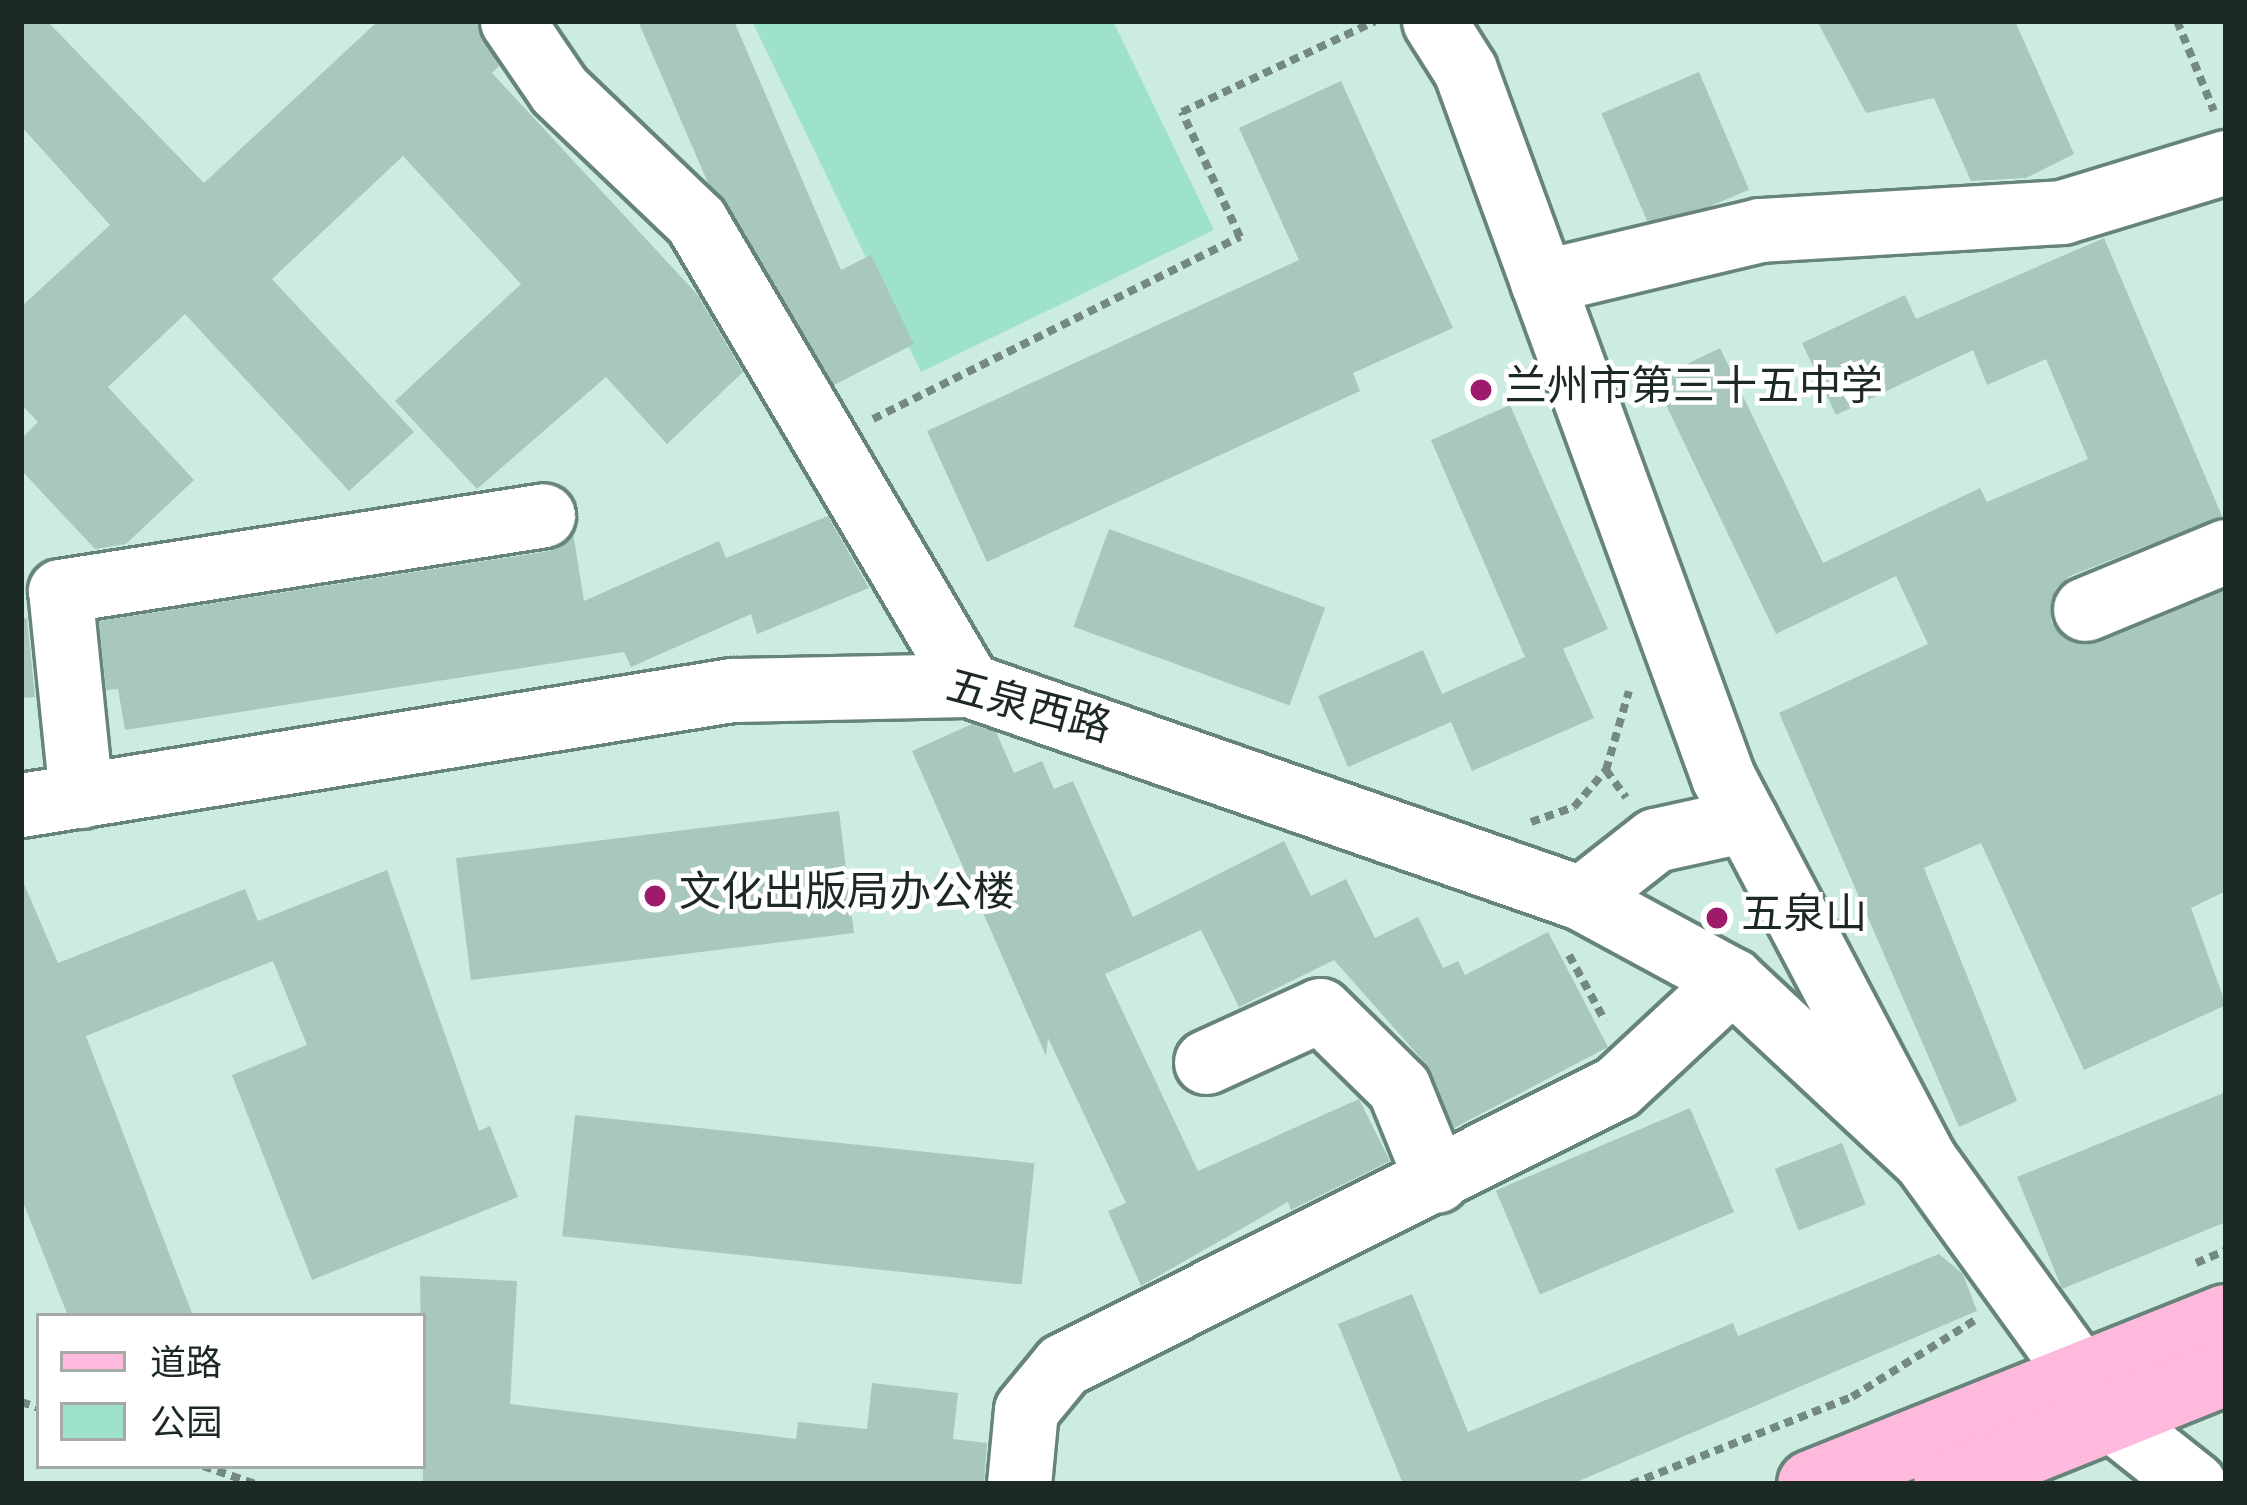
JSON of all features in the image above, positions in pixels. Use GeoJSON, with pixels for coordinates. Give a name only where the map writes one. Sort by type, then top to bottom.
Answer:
{"type":"FeatureCollection","features":[{"type":"Feature","properties":{"kind":"main road"},"geometry":{"type":"LineString","coordinates":[[1948,1484],[2226,1318]]}},
{"type":"Feature","properties":{"kind":"main road"},"geometry":{"type":"LineString","coordinates":[[1811,1484],[2098,1397],[2226,1372]]}},
{"type":"Feature","properties":{"kind":"street"},"geometry":{"type":"LineString","coordinates":[[512,21],[559,90],[696,221],[823,444],[969,685]]}},
{"type":"Feature","properties":{"kind":"street"},"geometry":{"type":"LineString","coordinates":[[1434,21],[1466,70],[1734,798],[1925,1160],[2098,1397],[2194,1484]]}},
{"type":"Feature","properties":{"kind":"street"},"geometry":{"type":"LineString","coordinates":[[1542,282],[1760,230],[2062,212],[2222,141]]}},
{"type":"Feature","properties":{"kind":"street"},"geometry":{"type":"LineString","coordinates":[[51,801],[59,591],[543,515]]}},
{"type":"Feature","properties":{"kind":"street"},"geometry":{"type":"LineString","coordinates":[[2085,609],[2226,551]]}},
{"type":"Feature","properties":{"kind":"street","name":"五泉西路"},"geometry":{"type":"LineString","coordinates":[[51,801],[732,690],[969,685],[1573,923],[1732,980],[1925,1160]]}},
{"type":"Feature","properties":{"kind":"street"},"geometry":{"type":"LineString","coordinates":[[1573,923],[1655,840],[1734,798]]}},
{"type":"Feature","properties":{"kind":"street"},"geometry":{"type":"LineString","coordinates":[[1019,1484],[1027,1410],[1063,1365],[1617,1087],[1732,980]]}},
{"type":"Feature","properties":{"kind":"street"},"geometry":{"type":"LineString","coordinates":[[1206,1062],[1320,1010],[1399,1088],[1437,1181]]}},
{"type":"Feature","properties":{"kind":"path"},"geometry":{"type":"LineString","coordinates":[[823,444],[1240,238],[1182,112],[1375,21]]}},
{"type":"Feature","properties":{"kind":"path"},"geometry":{"type":"LineString","coordinates":[[2176,21],[2222,141]]}},
{"type":"Feature","properties":{"kind":"path"},"geometry":{"type":"LineString","coordinates":[[1506,830],[1574,807],[1606,770],[1631,681]]}},
{"type":"Feature","properties":{"kind":"path"},"geometry":{"type":"LineString","coordinates":[[1573,923],[1619,1046],[1617,1087]]}},
{"type":"Feature","properties":{"kind":"path"},"geometry":{"type":"LineString","coordinates":[[2183,1269],[2226,1250]]}},
{"type":"Feature","properties":{"kind":"path"},"geometry":{"type":"LineString","coordinates":[[1631,1484],[1852,1396],[2022,1291]]}},
{"type":"Feature","properties":{"kind":"path"},"geometry":{"type":"LineString","coordinates":[[212,1469],[254,1484]]}},
{"type":"Feature","properties":{"kind":"green space"},"geometry":{"type":"Polygon","coordinates":[[[752,21],[1113,21],[1214,230],[921,372],[752,21]]]}},
{"type":"Feature","properties":{"kind":"building"},"geometry":{"type":"Polygon","coordinates":[[[21,21],[47,21],[204,183],[378,21],[476,21],[499,66],[492,73],[697,294],[743,372],[667,444],[606,377],[477,489],[395,401],[521,284],[403,156],[272,279],[414,432],[349,491],[185,314],[108,387],[194,480],[126,544],[95,549],[21,470],[21,439],[38,422],[21,404],[21,307],[110,225],[21,126],[21,21]]]}},
{"type":"Feature","properties":{"kind":"building"},"geometry":{"type":"Polygon","coordinates":[[[638,21],[734,21],[841,270],[871,255],[914,344],[834,385],[708,183],[638,21]]]}},
{"type":"Feature","properties":{"kind":"building"},"geometry":{"type":"Polygon","coordinates":[[[1817,21],[2015,21],[2074,154],[2026,178],[1971,181],[1934,98],[1866,113],[1817,21]]]}},
{"type":"Feature","properties":{"kind":"building"},"geometry":{"type":"Polygon","coordinates":[[[1699,72],[1749,190],[1651,231],[1601,113],[1699,72]]]}},
{"type":"Feature","properties":{"kind":"building"},"geometry":{"type":"Polygon","coordinates":[[[1341,81],[1453,328],[1353,373],[1360,391],[987,562],[927,431],[1299,260],[1239,128],[1341,81]]]}},
{"type":"Feature","properties":{"kind":"building"},"geometry":{"type":"Polygon","coordinates":[[[2104,238],[2222,516],[2070,576],[2056,588],[2051,622],[2064,638],[2098,643],[2226,590],[2226,891],[2191,908],[2226,1005],[2084,1070],[1981,843],[1924,868],[2017,1101],[1959,1127],[1779,713],[1928,644],[1896,576],[1776,634],[1654,380],[1720,348],[1823,563],[1980,488],[1987,502],[2088,459],[2046,359],[1987,385],[1973,350],[1836,415],[1802,343],[1905,295],[1916,319],[2104,238]]]}},
{"type":"Feature","properties":{"kind":"building"},"geometry":{"type":"Polygon","coordinates":[[[1510,405],[1608,629],[1563,649],[1594,718],[1472,771],[1451,722],[1348,767],[1318,696],[1423,650],[1442,694],[1525,657],[1431,440],[1510,405]]]}},
{"type":"Feature","properties":{"kind":"building"},"geometry":{"type":"Polygon","coordinates":[[[828,516],[869,588],[757,634],[751,614],[631,667],[624,652],[125,730],[118,689],[106,690],[99,621],[549,551],[573,533],[584,601],[719,541],[726,558],[828,516]]]}},
{"type":"Feature","properties":{"kind":"building"},"geometry":{"type":"Polygon","coordinates":[[[1109,529],[1325,608],[1290,705],[1073,627],[1109,529]]]}},
{"type":"Feature","properties":{"kind":"building"},"geometry":{"type":"Polygon","coordinates":[[[27,618],[35,697],[21,698],[21,619],[27,618]]]}},
{"type":"Feature","properties":{"kind":"building"},"geometry":{"type":"Polygon","coordinates":[[[972,724],[996,732],[1014,773],[1042,761],[1054,789],[1073,781],[1133,917],[1284,841],[1311,896],[1346,879],[1375,938],[1418,917],[1443,968],[1458,961],[1465,975],[1548,932],[1608,1047],[1454,1128],[1425,1063],[1334,960],[1239,1007],[1201,930],[1105,974],[1198,1171],[1359,1099],[1390,1161],[1291,1210],[1288,1202],[1141,1286],[1108,1211],[1126,1203],[1048,1038],[1046,1056],[912,751],[972,724]]]}},
{"type":"Feature","properties":{"kind":"building","name":"文化出版局办公楼"},"geometry":{"type":"Polygon","coordinates":[[[839,811],[854,933],[471,980],[456,858],[839,811]]]}},
{"type":"Feature","properties":{"kind":"building"},"geometry":{"type":"Polygon","coordinates":[[[387,870],[479,1131],[490,1126],[518,1197],[312,1280],[232,1075],[307,1045],[273,961],[86,1036],[192,1313],[67,1313],[21,1197],[21,877],[58,963],[245,889],[258,921],[387,870]]]}},
{"type":"Feature","properties":{"kind":"building"},"geometry":{"type":"Polygon","coordinates":[[[2226,1092],[2226,1222],[2062,1289],[2017,1177],[2226,1092]]]}},
{"type":"Feature","properties":{"kind":"building"},"geometry":{"type":"Polygon","coordinates":[[[1690,1108],[1734,1212],[1540,1294],[1496,1190],[1690,1108]]]}},
{"type":"Feature","properties":{"kind":"building"},"geometry":{"type":"Polygon","coordinates":[[[575,1115],[1034,1163],[1022,1285],[562,1236],[575,1115]]]}},
{"type":"Feature","properties":{"kind":"building"},"geometry":{"type":"Polygon","coordinates":[[[1842,1143],[1866,1205],[1798,1230],[1775,1169],[1842,1143]]]}},
{"type":"Feature","properties":{"kind":"building"},"geometry":{"type":"Polygon","coordinates":[[[1939,1254],[1963,1274],[1977,1311],[1572,1484],[1403,1484],[1338,1324],[1412,1294],[1468,1432],[1733,1323],[1738,1336],[1939,1254]]]}},
{"type":"Feature","properties":{"kind":"building"},"geometry":{"type":"Polygon","coordinates":[[[420,1276],[517,1281],[510,1404],[796,1439],[798,1422],[867,1429],[872,1383],[958,1393],[953,1439],[987,1443],[984,1484],[423,1484],[426,1313],[421,1313],[420,1276]]]}},
{"type":"Feature","properties":{"kind":"place","name":"兰州市第三十五中学"},"geometry":{"type":"Point","coordinates":[1481,390]}},
{"type":"Feature","properties":{"kind":"place","name":"文化出版局办公楼"},"geometry":{"type":"Point","coordinates":[655,896]}},
{"type":"Feature","properties":{"kind":"place","name":"五泉山"},"geometry":{"type":"Point","coordinates":[1717,918]}}]}
